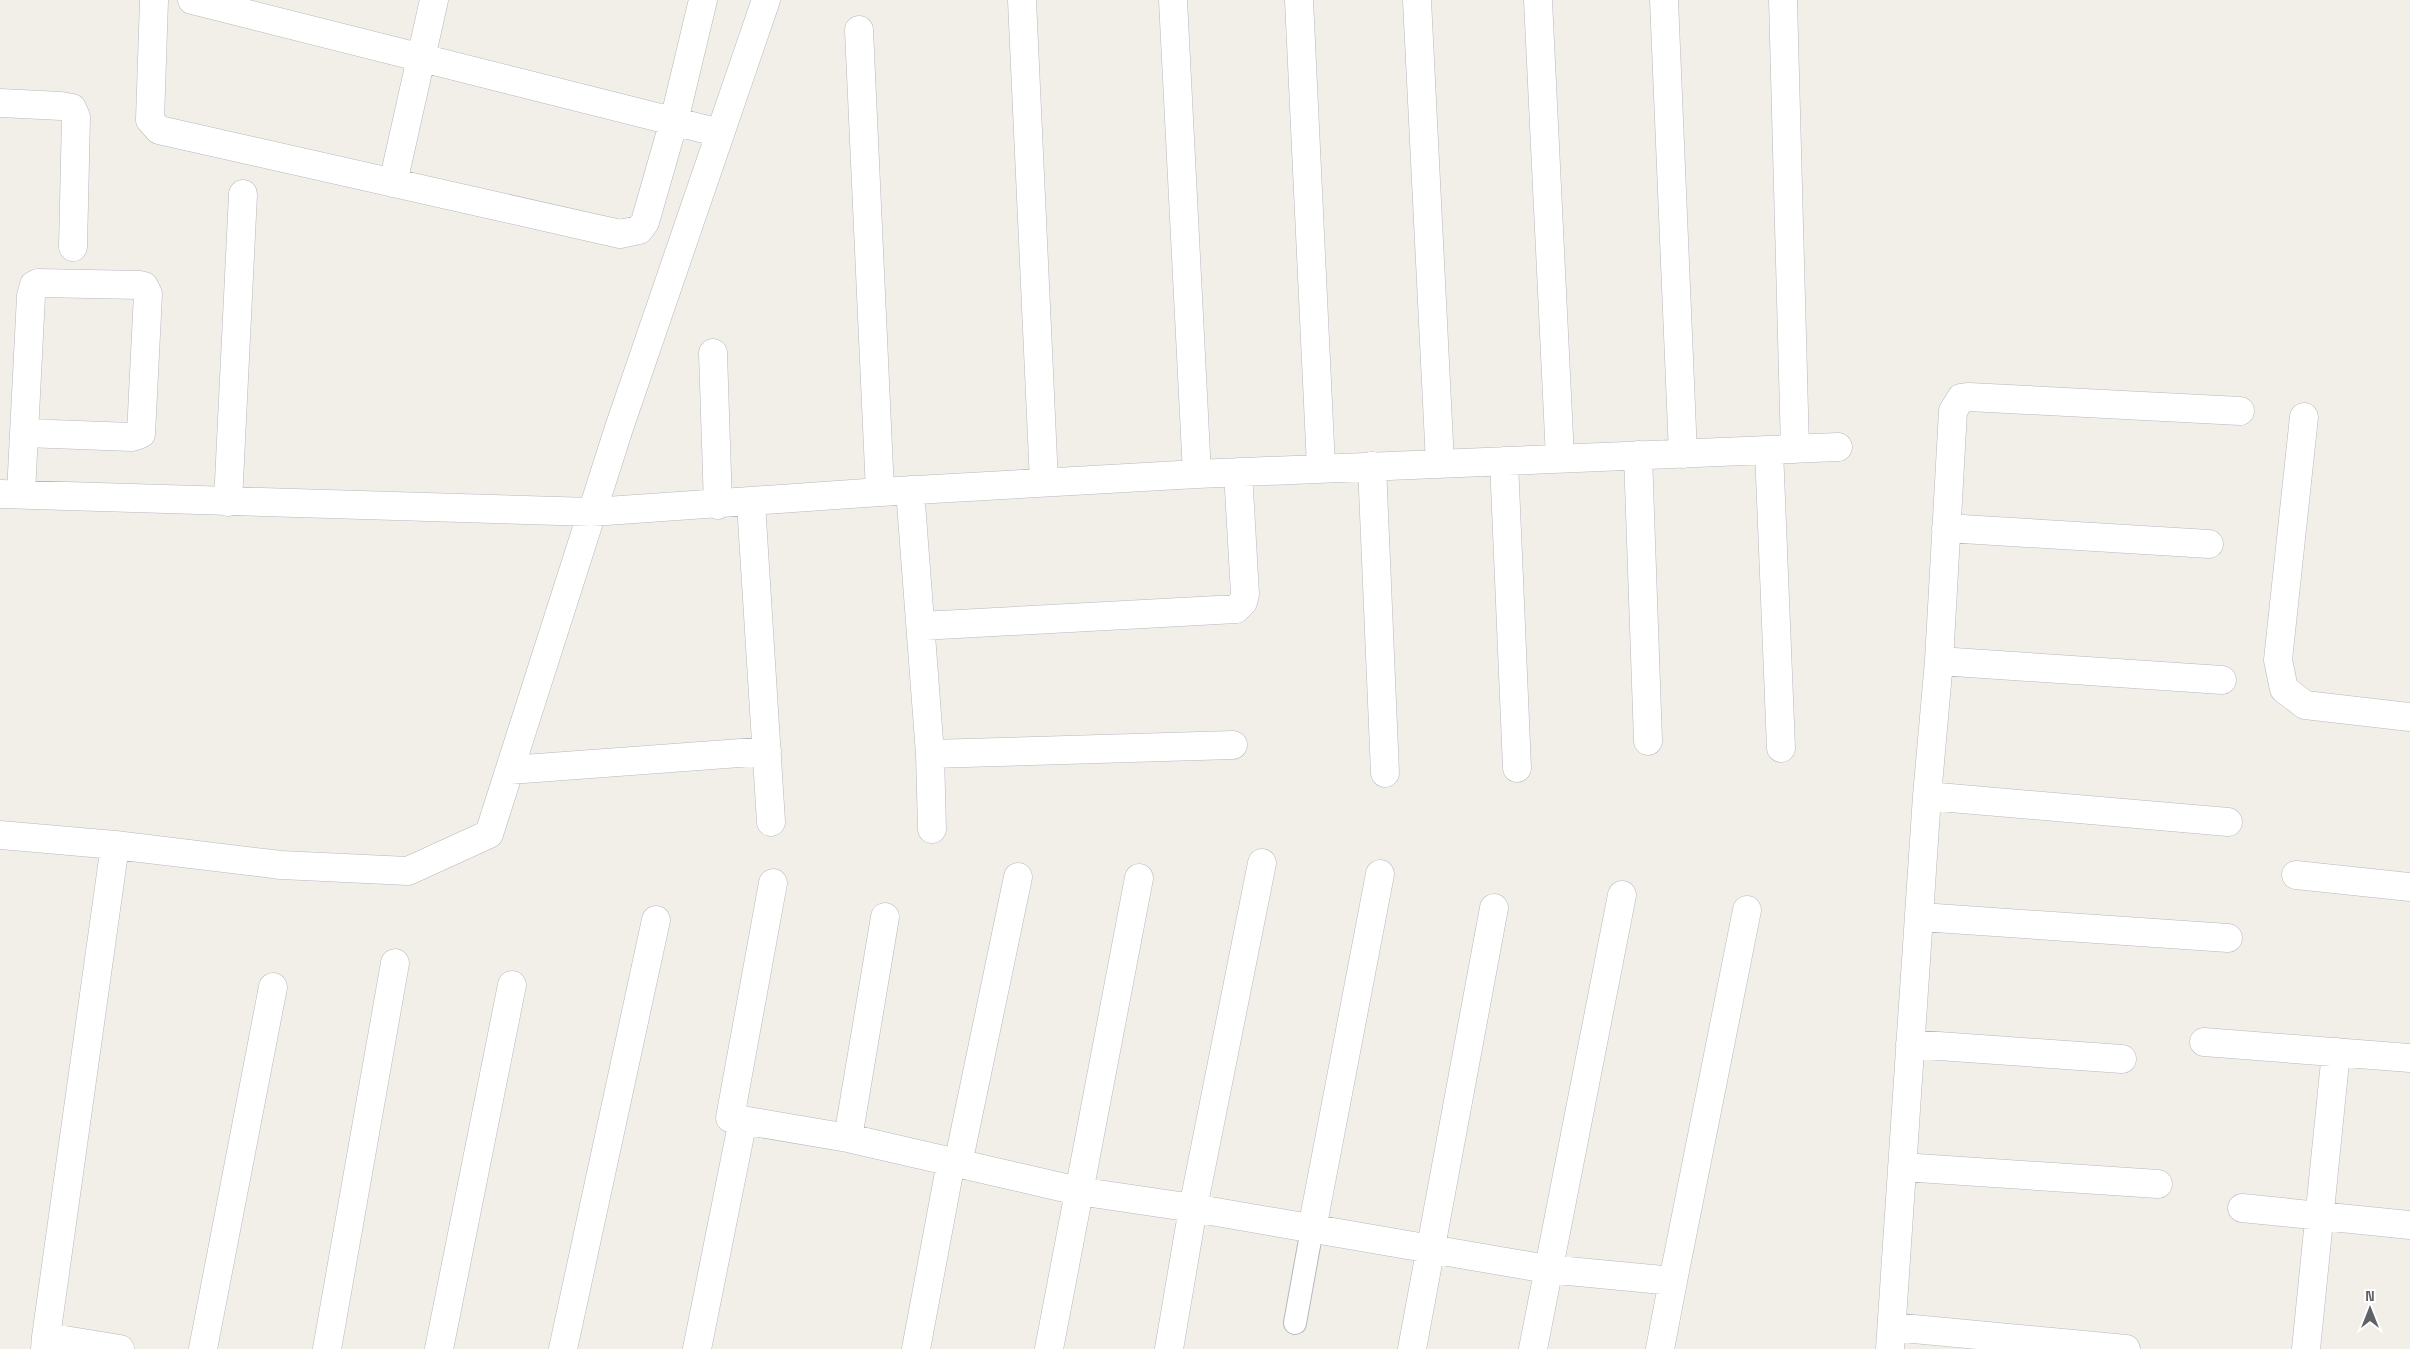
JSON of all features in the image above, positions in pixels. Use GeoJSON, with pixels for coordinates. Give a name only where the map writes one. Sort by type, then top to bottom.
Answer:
{"type":"FeatureCollection","features":[{"type":"Feature","properties":{"kind":"street"},"geometry":{"type":"LineString","coordinates":[[154,0],[150,120],[154,127],[160,130],[620,234],[639,230],[645,222],[674,121],[703,0]]}},
{"type":"Feature","properties":{"kind":"street"},"geometry":{"type":"LineString","coordinates":[[192,0],[720,133]]}},
{"type":"Feature","properties":{"kind":"street"},"geometry":{"type":"LineString","coordinates":[[393,183],[434,0]]}},
{"type":"Feature","properties":{"kind":"street"},"geometry":{"type":"LineString","coordinates":[[0,835],[115,845],[281,865],[408,872],[489,834],[592,512],[766,0]]}},
{"type":"Feature","properties":{"kind":"street"},"geometry":{"type":"LineString","coordinates":[[1022,0],[1044,482]]}},
{"type":"Feature","properties":{"kind":"street"},"geometry":{"type":"LineString","coordinates":[[1174,0],[1198,474]]}},
{"type":"Feature","properties":{"kind":"street"},"geometry":{"type":"LineString","coordinates":[[1299,0],[1321,467]]}},
{"type":"Feature","properties":{"kind":"street"},"geometry":{"type":"LineString","coordinates":[[1417,0],[1440,463]]}},
{"type":"Feature","properties":{"kind":"street"},"geometry":{"type":"LineString","coordinates":[[1538,0],[1560,458]]}},
{"type":"Feature","properties":{"kind":"street"},"geometry":{"type":"LineString","coordinates":[[1664,0],[1683,454]]}},
{"type":"Feature","properties":{"kind":"street"},"geometry":{"type":"LineString","coordinates":[[1781,748],[1783,0]]}},
{"type":"Feature","properties":{"kind":"street"},"geometry":{"type":"LineString","coordinates":[[859,30],[880,492]]}},
{"type":"Feature","properties":{"kind":"street"},"geometry":{"type":"LineString","coordinates":[[0,103],[72,108],[76,117],[73,247]]}},
{"type":"Feature","properties":{"kind":"street"},"geometry":{"type":"LineString","coordinates":[[228,502],[243,194]]}},
{"type":"Feature","properties":{"kind":"street"},"geometry":{"type":"LineString","coordinates":[[25,433],[132,437],[141,434],[148,294],[144,286],[140,284],[38,283],[34,285],[31,296],[25,433],[11,494],[592,512],[751,503],[910,490],[1321,467],[1838,447]]}},
{"type":"Feature","properties":{"kind":"street"},"geometry":{"type":"LineString","coordinates":[[713,353],[718,505]]}},
{"type":"Feature","properties":{"kind":"street"},"geometry":{"type":"LineString","coordinates":[[2126,1349],[1891,1338],[1910,1044],[1921,917],[1927,796],[1939,661],[1953,411],[1961,398],[1969,397],[2240,411]]}},
{"type":"Feature","properties":{"kind":"street"},"geometry":{"type":"LineString","coordinates":[[2304,417],[2278,660],[2284,689],[2305,705],[2410,717]]}},
{"type":"Feature","properties":{"kind":"street"},"geometry":{"type":"LineString","coordinates":[[1638,455],[1648,741]]}},
{"type":"Feature","properties":{"kind":"street"},"geometry":{"type":"LineString","coordinates":[[1504,461],[1517,768]]}},
{"type":"Feature","properties":{"kind":"street"},"geometry":{"type":"LineString","coordinates":[[1372,466],[1385,773]]}},
{"type":"Feature","properties":{"kind":"street"},"geometry":{"type":"LineString","coordinates":[[921,626],[1236,609],[1243,602],[1245,594],[1238,472]]}},
{"type":"Feature","properties":{"kind":"street"},"geometry":{"type":"LineString","coordinates":[[910,490],[930,754],[932,830]]}},
{"type":"Feature","properties":{"kind":"street"},"geometry":{"type":"LineString","coordinates":[[751,503],[771,822]]}},
{"type":"Feature","properties":{"kind":"street"},"geometry":{"type":"LineString","coordinates":[[1946,528],[2209,544]]}},
{"type":"Feature","properties":{"kind":"street"},"geometry":{"type":"LineString","coordinates":[[1939,661],[2222,680]]}},
{"type":"Feature","properties":{"kind":"street"},"geometry":{"type":"LineString","coordinates":[[930,754],[1233,745]]}},
{"type":"Feature","properties":{"kind":"street"},"geometry":{"type":"LineString","coordinates":[[510,770],[767,750]]}},
{"type":"Feature","properties":{"kind":"street"},"geometry":{"type":"LineString","coordinates":[[1927,796],[2228,822]]}},
{"type":"Feature","properties":{"kind":"street"},"geometry":{"type":"LineString","coordinates":[[115,845],[46,1343],[120,1349]]}},
{"type":"Feature","properties":{"kind":"street"},"geometry":{"type":"LineString","coordinates":[[1169,1349],[1193,1208],[1262,863]]}},
{"type":"Feature","properties":{"kind":"street"},"geometry":{"type":"LineString","coordinates":[[1312,1229],[1380,874]]}},
{"type":"Feature","properties":{"kind":"street"},"geometry":{"type":"LineString","coordinates":[[2296,875],[2410,886]]}},
{"type":"Feature","properties":{"kind":"street"},"geometry":{"type":"LineString","coordinates":[[916,1349],[1018,877]]}},
{"type":"Feature","properties":{"kind":"street"},"geometry":{"type":"LineString","coordinates":[[1049,1349],[1139,878]]}},
{"type":"Feature","properties":{"kind":"street"},"geometry":{"type":"LineString","coordinates":[[773,883],[730,1118],[848,1138],[1078,1191],[1193,1208],[1547,1269],[1674,1281]]}},
{"type":"Feature","properties":{"kind":"street"},"geometry":{"type":"LineString","coordinates":[[1533,1349],[1547,1269],[1622,895]]}},
{"type":"Feature","properties":{"kind":"street"},"geometry":{"type":"LineString","coordinates":[[1412,1349],[1494,908]]}},
{"type":"Feature","properties":{"kind":"street"},"geometry":{"type":"LineString","coordinates":[[1660,1349],[1747,910]]}},
{"type":"Feature","properties":{"kind":"street"},"geometry":{"type":"LineString","coordinates":[[848,1138],[885,917]]}},
{"type":"Feature","properties":{"kind":"street"},"geometry":{"type":"LineString","coordinates":[[1921,917],[2228,938]]}},
{"type":"Feature","properties":{"kind":"street"},"geometry":{"type":"LineString","coordinates":[[563,1349],[656,920]]}},
{"type":"Feature","properties":{"kind":"street"},"geometry":{"type":"LineString","coordinates":[[327,1349],[395,963]]}},
{"type":"Feature","properties":{"kind":"street"},"geometry":{"type":"LineString","coordinates":[[439,1349],[512,985]]}},
{"type":"Feature","properties":{"kind":"street"},"geometry":{"type":"LineString","coordinates":[[203,1349],[273,987]]}},
{"type":"Feature","properties":{"kind":"street"},"geometry":{"type":"LineString","coordinates":[[2204,1042],[2410,1058]]}},
{"type":"Feature","properties":{"kind":"street"},"geometry":{"type":"LineString","coordinates":[[1910,1044],[2122,1059]]}},
{"type":"Feature","properties":{"kind":"street"},"geometry":{"type":"LineString","coordinates":[[2306,1349],[2318,1215],[2336,1052]]}},
{"type":"Feature","properties":{"kind":"street"},"geometry":{"type":"LineString","coordinates":[[697,1349],[743,1120]]}},
{"type":"Feature","properties":{"kind":"street"},"geometry":{"type":"LineString","coordinates":[[1902,1167],[2158,1184]]}},
{"type":"Feature","properties":{"kind":"street"},"geometry":{"type":"LineString","coordinates":[[2242,1208],[2410,1225]]}},
{"type":"Feature","properties":{"kind":"lane"},"geometry":{"type":"LineString","coordinates":[[1295,1323],[1312,1229]]}}]}
